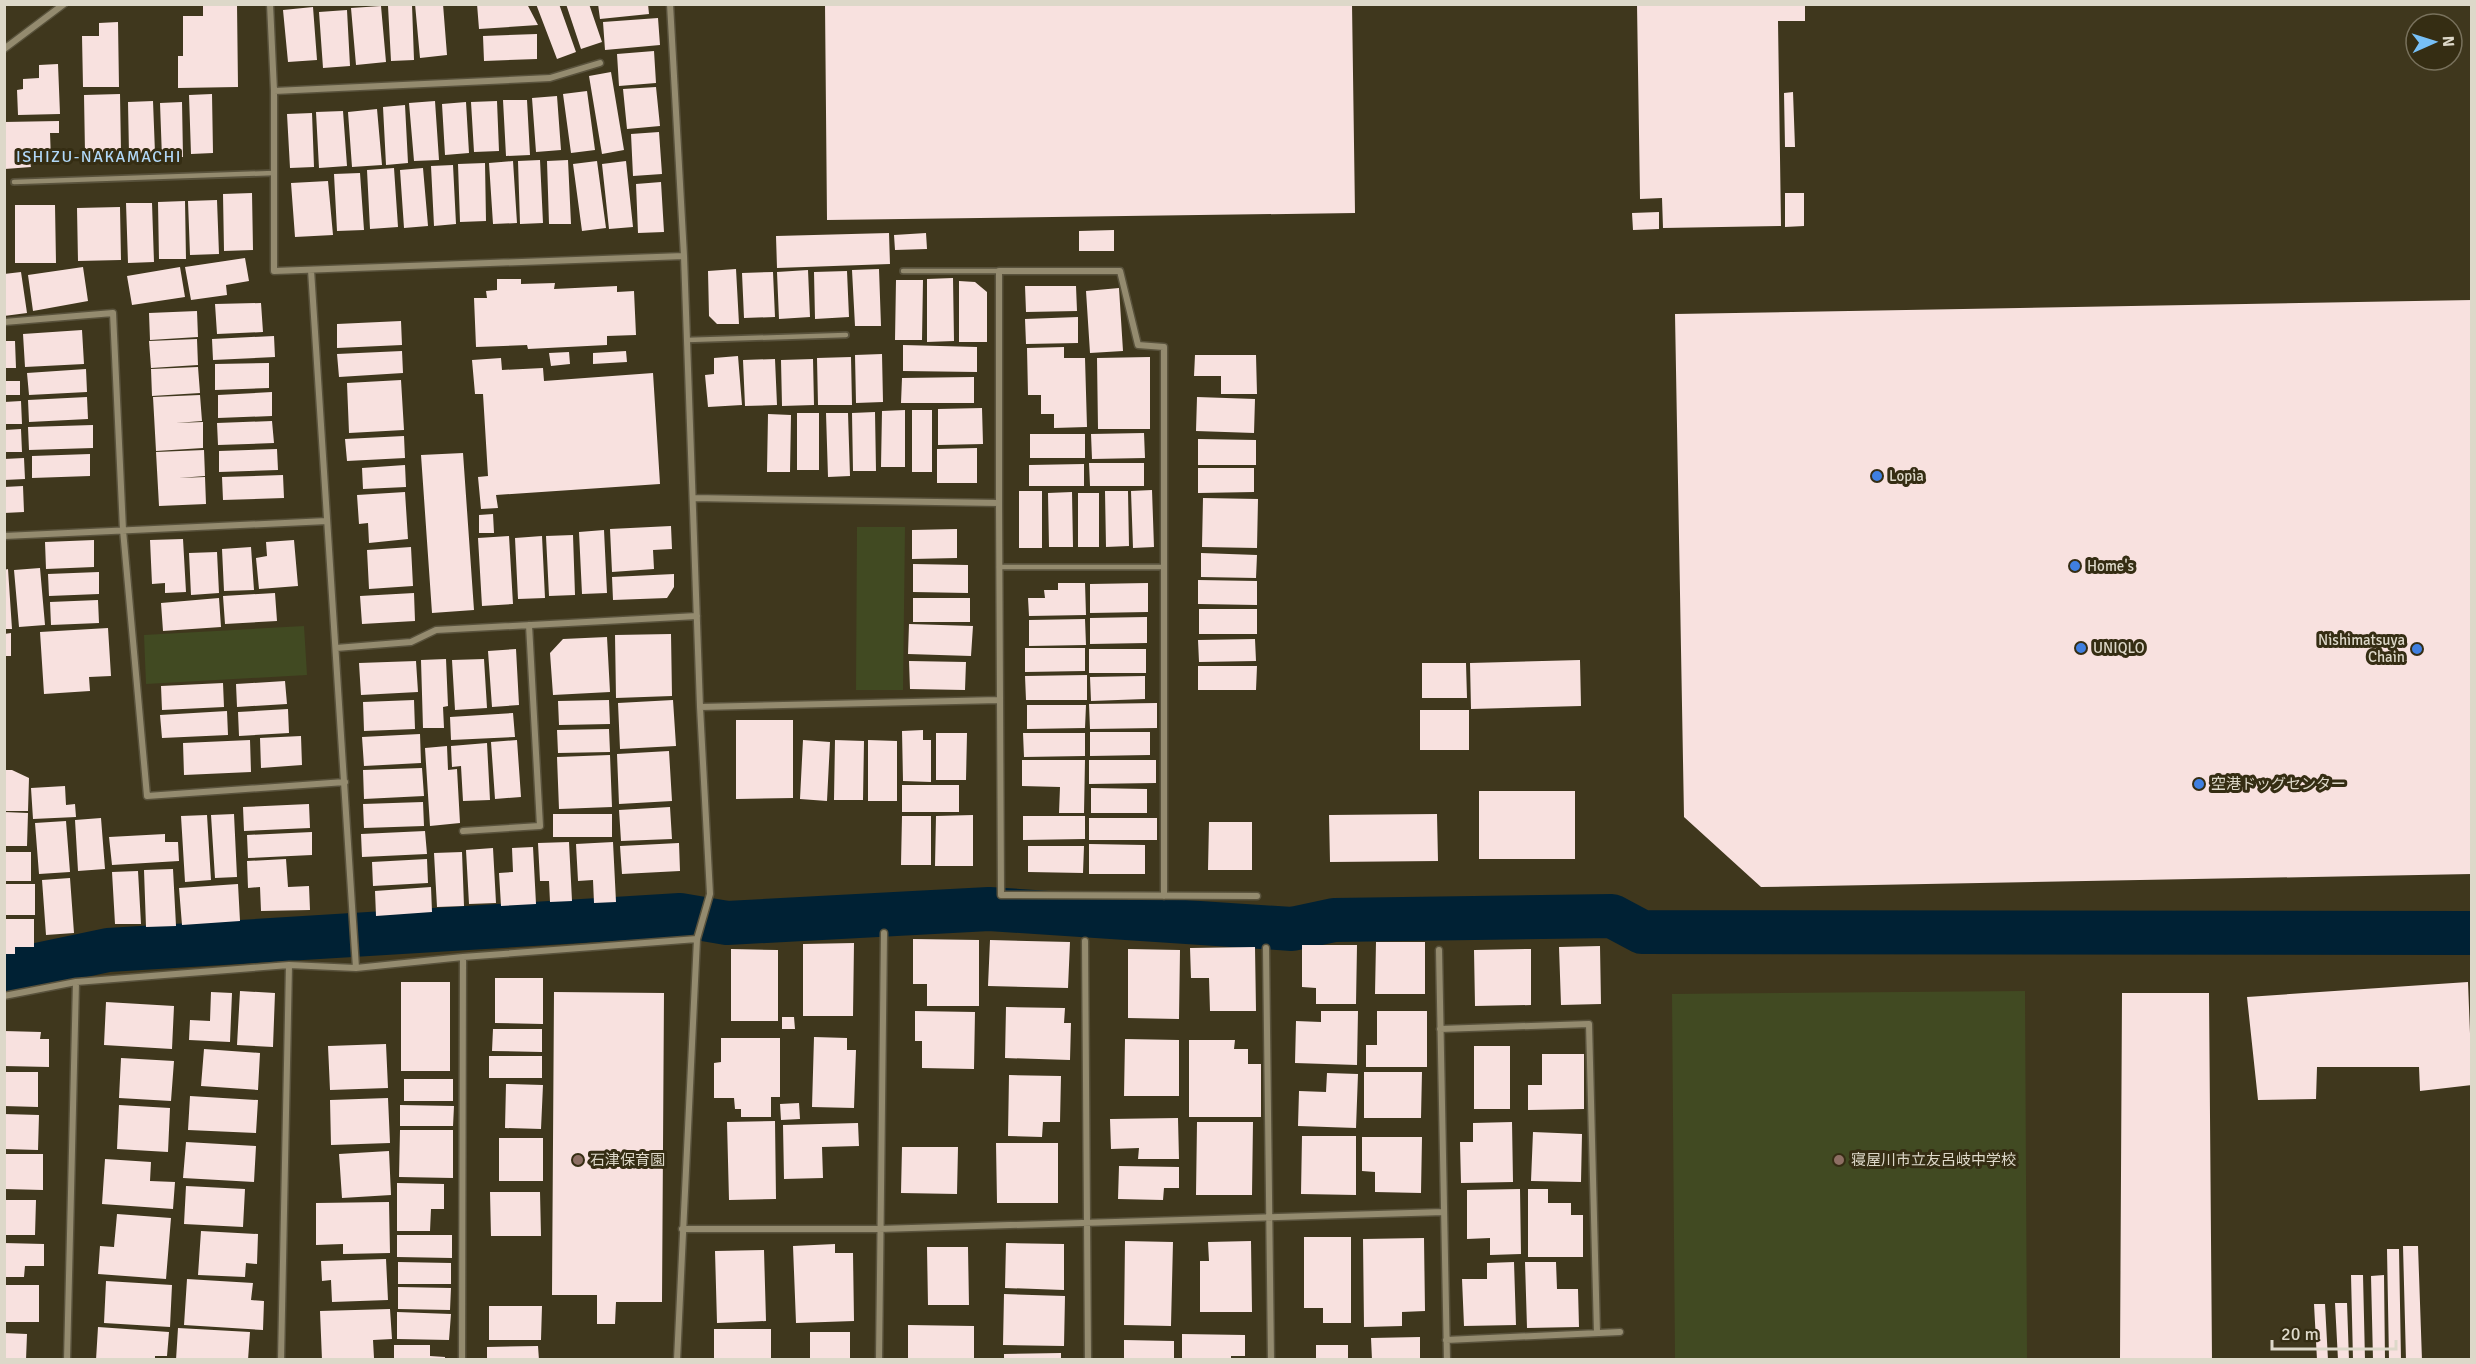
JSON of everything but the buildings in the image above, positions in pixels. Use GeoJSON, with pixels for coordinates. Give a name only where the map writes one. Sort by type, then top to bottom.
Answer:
{"type":"FeatureCollection","features":[{"type":"Feature","properties":{"kind":"street"},"geometry":{"type":"LineString","coordinates":[[4,49],[63,4]]}},
{"type":"Feature","properties":{"kind":"street"},"geometry":{"type":"LineString","coordinates":[[270,4],[274,91],[274,271],[684,256]]}},
{"type":"Feature","properties":{"kind":"street"},"geometry":{"type":"LineString","coordinates":[[670,4],[684,256],[700,707],[711,894],[697,939],[677,1359]]}},
{"type":"Feature","properties":{"kind":"street"},"geometry":{"type":"LineString","coordinates":[[274,91],[550,78],[600,63]]}},
{"type":"Feature","properties":{"kind":"street"},"geometry":{"type":"LineString","coordinates":[[311,270],[356,968]]}},
{"type":"Feature","properties":{"kind":"street"},"geometry":{"type":"LineString","coordinates":[[1164,896],[1164,347],[1138,345],[1120,271],[999,271],[1001,895],[1164,896],[1257,896]]}},
{"type":"Feature","properties":{"kind":"street"},"geometry":{"type":"LineString","coordinates":[[4,322],[113,313],[123,530],[147,796],[345,782]]}},
{"type":"Feature","properties":{"kind":"street"},"geometry":{"type":"LineString","coordinates":[[693,498],[999,503]]}},
{"type":"Feature","properties":{"kind":"street"},"geometry":{"type":"LineString","coordinates":[[4,536],[327,521]]}},
{"type":"Feature","properties":{"kind":"street"},"geometry":{"type":"LineString","coordinates":[[336,648],[411,642],[436,630],[697,616]]}},
{"type":"Feature","properties":{"kind":"street"},"geometry":{"type":"LineString","coordinates":[[463,831],[540,826],[529,625]]}},
{"type":"Feature","properties":{"kind":"street"},"geometry":{"type":"LineString","coordinates":[[700,707],[999,700]]}},
{"type":"Feature","properties":{"kind":"street"},"geometry":{"type":"LineString","coordinates":[[879,1359],[884,933]]}},
{"type":"Feature","properties":{"kind":"street"},"geometry":{"type":"LineString","coordinates":[[4,996],[76,982],[289,965],[356,968],[463,957],[697,939]]}},
{"type":"Feature","properties":{"kind":"street"},"geometry":{"type":"LineString","coordinates":[[1085,941],[1088,1359]]}},
{"type":"Feature","properties":{"kind":"street"},"geometry":{"type":"LineString","coordinates":[[1266,948],[1271,1359]]}},
{"type":"Feature","properties":{"kind":"street"},"geometry":{"type":"LineString","coordinates":[[1439,950],[1447,1359]]}},
{"type":"Feature","properties":{"kind":"street"},"geometry":{"type":"LineString","coordinates":[[462,1359],[463,957]]}},
{"type":"Feature","properties":{"kind":"street"},"geometry":{"type":"LineString","coordinates":[[281,1359],[289,965]]}},
{"type":"Feature","properties":{"kind":"street"},"geometry":{"type":"LineString","coordinates":[[67,1359],[76,982]]}},
{"type":"Feature","properties":{"kind":"street"},"geometry":{"type":"LineString","coordinates":[[1440,1029],[1589,1024],[1597,1333]]}},
{"type":"Feature","properties":{"kind":"street"},"geometry":{"type":"LineString","coordinates":[[682,1229],[879,1229],[1444,1212]]}},
{"type":"Feature","properties":{"kind":"street"},"geometry":{"type":"LineString","coordinates":[[1446,1340],[1620,1332]]}},
{"type":"Feature","properties":{"kind":"lane"},"geometry":{"type":"LineString","coordinates":[[14,182],[274,173]]}},
{"type":"Feature","properties":{"kind":"lane"},"geometry":{"type":"LineString","coordinates":[[903,271],[999,271]]}},
{"type":"Feature","properties":{"kind":"lane"},"geometry":{"type":"LineString","coordinates":[[687,340],[846,335]]}},
{"type":"Feature","properties":{"kind":"lane"},"geometry":{"type":"LineString","coordinates":[[999,567],[1164,567]]}},
{"type":"Feature","properties":{"kind":"green space"},"geometry":{"type":"Polygon","coordinates":[[[857,527],[905,527],[903,690],[856,690],[857,527]]]}},
{"type":"Feature","properties":{"kind":"green space"},"geometry":{"type":"Polygon","coordinates":[[[304,626],[307,675],[146,684],[144,635],[304,626]]]}},
{"type":"Feature","properties":{"kind":"green space","name":"寝屋川市立友呂岐中学校"},"geometry":{"type":"Polygon","coordinates":[[[2025,991],[2027,1359],[1675,1359],[1672,994],[2025,991]]]}},
{"type":"Feature","properties":{"kind":"waterway"},"geometry":{"type":"LineString","coordinates":[[4,972],[108,950],[680,915],[727,923],[989,909],[1292,929],[1334,920],[1612,916],[1642,932],[2472,933]]}},
{"type":"Feature","properties":{"kind":"place","name":"Lopia"},"geometry":{"type":"Point","coordinates":[1877,476]}},
{"type":"Feature","properties":{"kind":"place","name":"Home's"},"geometry":{"type":"Point","coordinates":[2075,566]}},
{"type":"Feature","properties":{"kind":"place","name":"UNIQLO"},"geometry":{"type":"Point","coordinates":[2081,648]}},
{"type":"Feature","properties":{"kind":"place","name":"Nishimatsuya Chain"},"geometry":{"type":"Point","coordinates":[2417,649]}},
{"type":"Feature","properties":{"kind":"place","name":"空港ドッグセンター"},"geometry":{"type":"Point","coordinates":[2199,784]}},
{"type":"Feature","properties":{"kind":"place","name":"石津保育園"},"geometry":{"type":"Point","coordinates":[578,1160]}},
{"type":"Feature","properties":{"kind":"place","name":"寝屋川市立友呂岐中学校"},"geometry":{"type":"Point","coordinates":[1839,1160]}},
{"type":"Feature","properties":{"kind":"district","name":"ISHIZU-NAKAMACHI"},"geometry":{"type":"Point","coordinates":[99,157]}}]}
